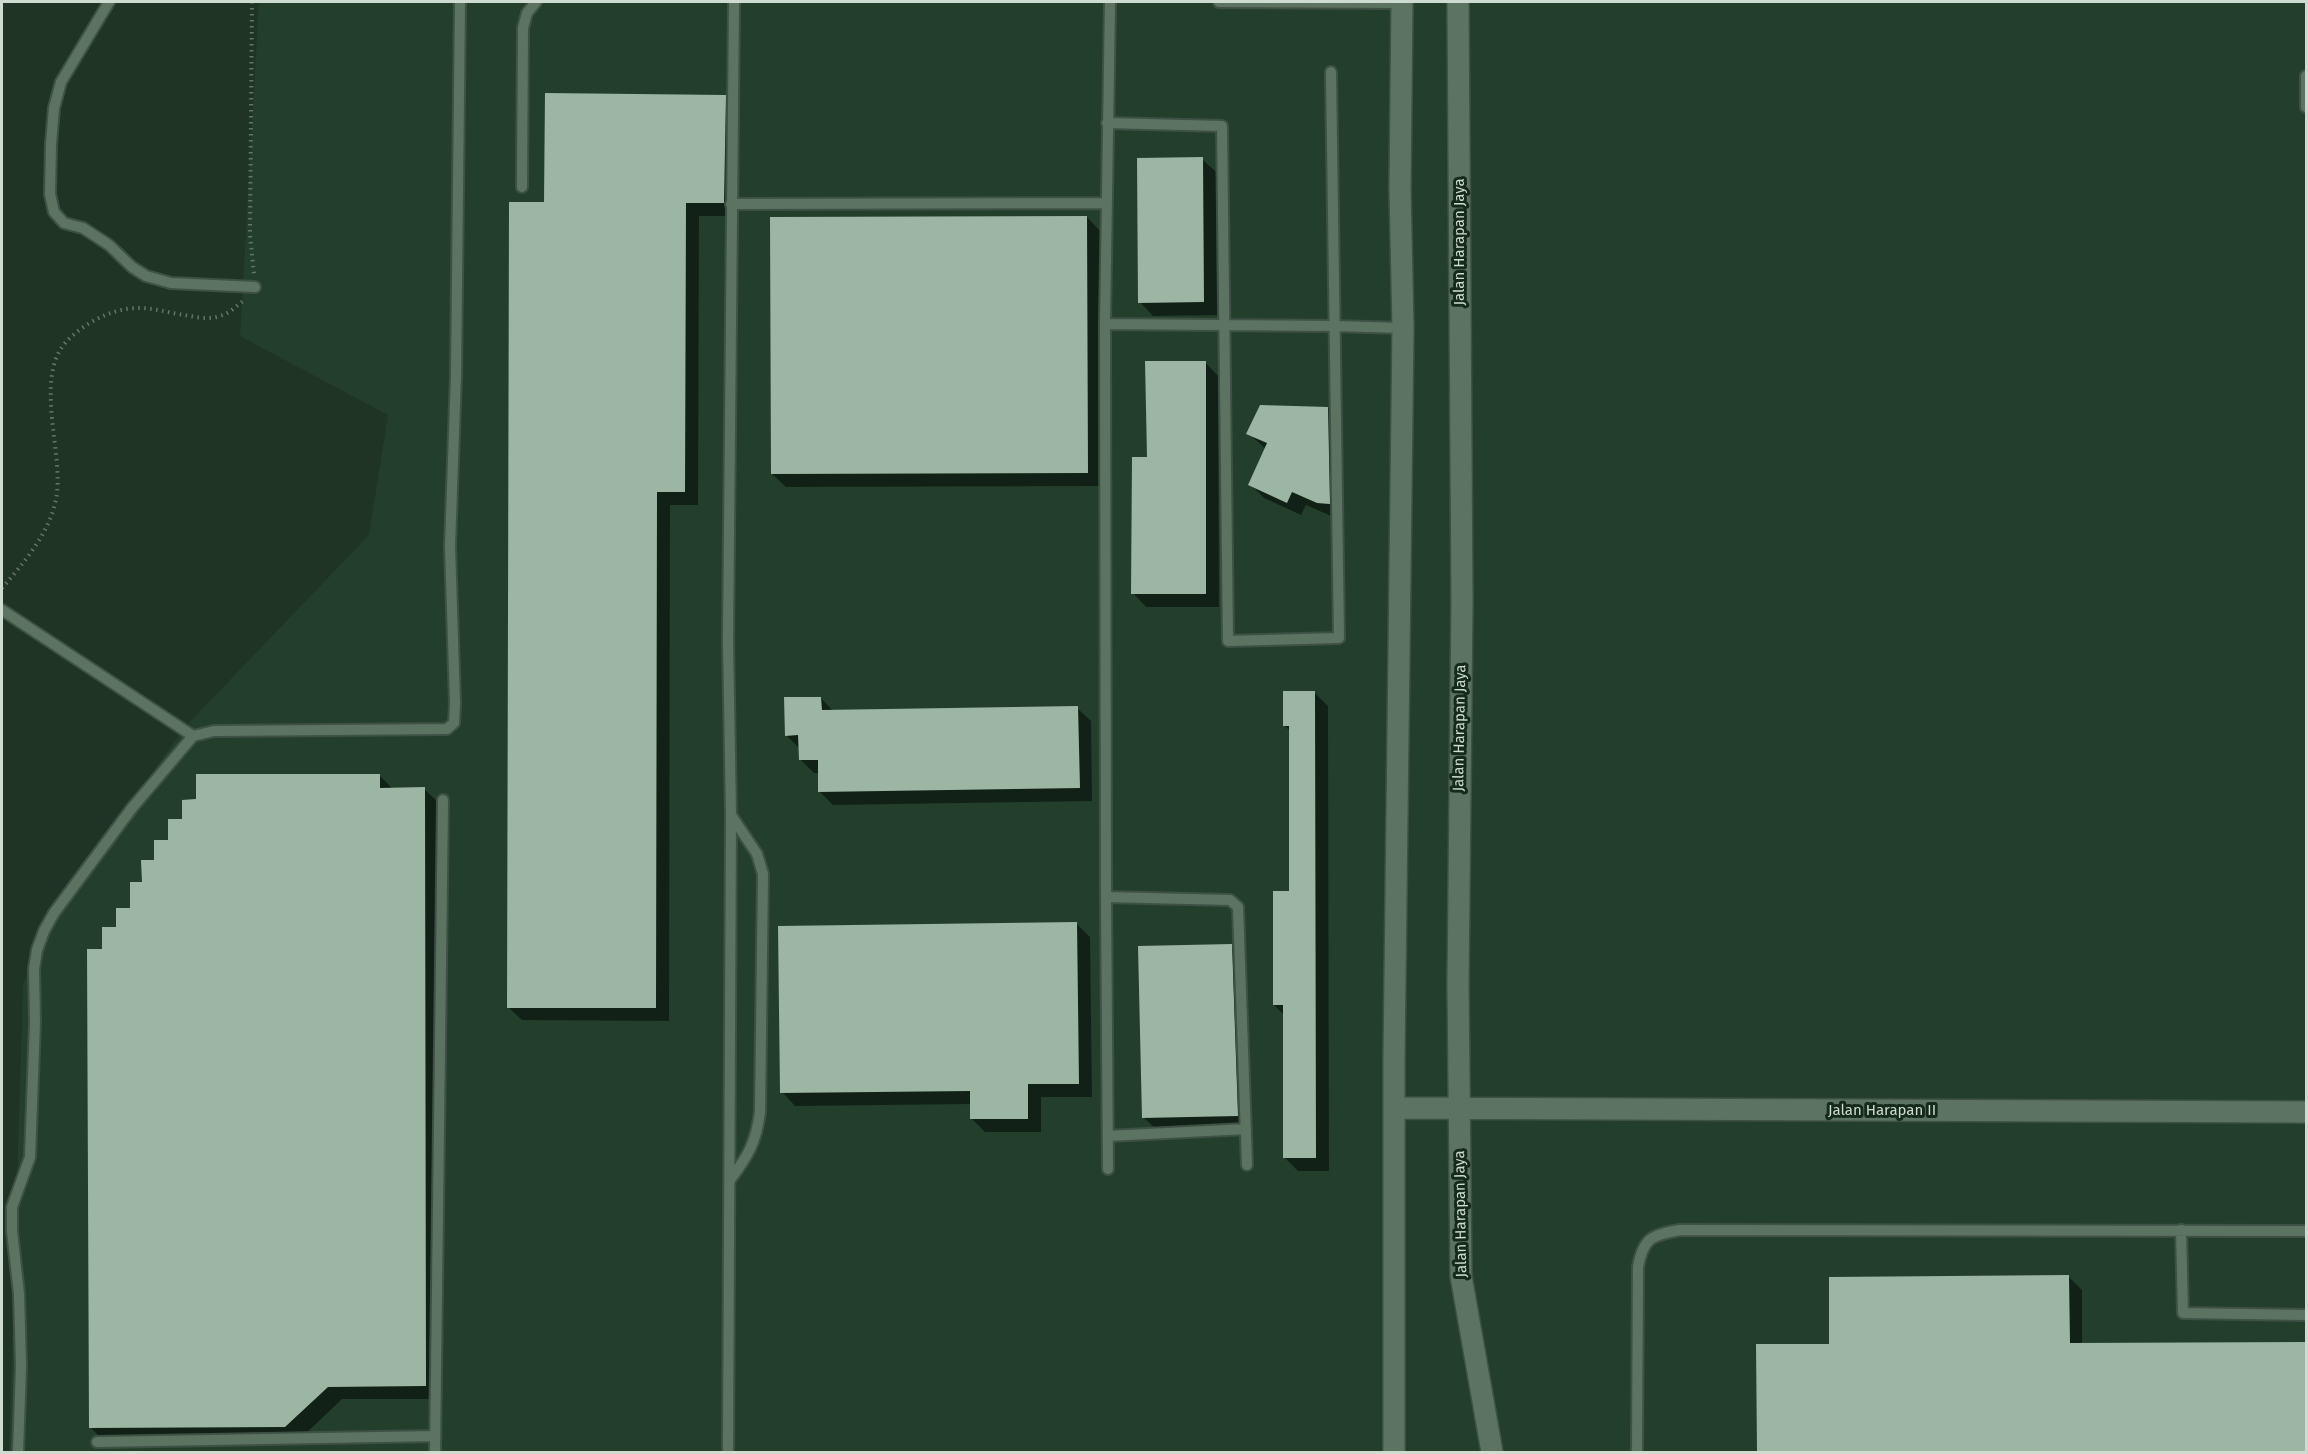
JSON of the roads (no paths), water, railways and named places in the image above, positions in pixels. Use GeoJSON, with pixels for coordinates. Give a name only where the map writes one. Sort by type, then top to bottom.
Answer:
{"type":"FeatureCollection","features":[{"type":"Feature","properties":{"kind":"street"},"geometry":{"type":"LineString","coordinates":[[1394,1452],[1394,1057],[1403,328],[1400,189],[1402,2]]}},
{"type":"Feature","properties":{"kind":"street","name":"Jalan Harapan Jaya"},"geometry":{"type":"LineString","coordinates":[[1458,2],[1462,590],[1458,1109],[1461,1276],[1492,1452]]}},
{"type":"Feature","properties":{"kind":"street","name":"Jalan Harapan II"},"geometry":{"type":"LineString","coordinates":[[1395,1108],[2307,1112]]}},
{"type":"Feature","properties":{"kind":"lane"},"geometry":{"type":"LineString","coordinates":[[109,2],[61,82],[54,108],[50,194],[54,212],[64,223],[83,228],[109,245],[132,267],[146,276],[171,283],[255,286]]}},
{"type":"Feature","properties":{"kind":"lane"},"geometry":{"type":"LineString","coordinates":[[18,1452],[21,1366],[19,1294],[12,1231],[12,1207],[30,1156],[35,1022],[34,969],[37,950],[54,913],[132,808],[193,736],[202,732],[214,731],[447,729],[454,723],[450,546],[456,375],[460,2]]}},
{"type":"Feature","properties":{"kind":"lane"},"geometry":{"type":"LineString","coordinates":[[522,187],[524,28],[527,13],[536,2]]}},
{"type":"Feature","properties":{"kind":"lane"},"geometry":{"type":"LineString","coordinates":[[728,1452],[730,815],[728,640],[730,204],[734,2]]}},
{"type":"Feature","properties":{"kind":"lane"},"geometry":{"type":"LineString","coordinates":[[1108,1169],[1105,324],[1110,2]]}},
{"type":"Feature","properties":{"kind":"lane"},"geometry":{"type":"LineString","coordinates":[[1219,2],[1402,2]]}},
{"type":"Feature","properties":{"kind":"lane"},"geometry":{"type":"LineString","coordinates":[[1107,123],[1222,126],[1228,640],[1339,638],[1331,72]]}},
{"type":"Feature","properties":{"kind":"lane"},"geometry":{"type":"LineString","coordinates":[[2307,76],[2307,107]]}},
{"type":"Feature","properties":{"kind":"lane"},"geometry":{"type":"LineString","coordinates":[[730,204],[1106,203]]}},
{"type":"Feature","properties":{"kind":"lane"},"geometry":{"type":"LineString","coordinates":[[1105,324],[1403,328]]}},
{"type":"Feature","properties":{"kind":"lane"},"geometry":{"type":"LineString","coordinates":[[2,610],[193,736]]}},
{"type":"Feature","properties":{"kind":"lane"},"geometry":{"type":"LineString","coordinates":[[435,1452],[443,800]]}},
{"type":"Feature","properties":{"kind":"lane"},"geometry":{"type":"LineString","coordinates":[[730,815],[757,854],[763,874],[760,1113],[757,1134],[750,1153],[730,1180]]}},
{"type":"Feature","properties":{"kind":"lane"},"geometry":{"type":"LineString","coordinates":[[1106,897],[1230,900],[1238,907],[1247,1165]]}},
{"type":"Feature","properties":{"kind":"lane"},"geometry":{"type":"LineString","coordinates":[[1108,1136],[1246,1129]]}},
{"type":"Feature","properties":{"kind":"lane"},"geometry":{"type":"LineString","coordinates":[[1637,1452],[1638,1267],[1641,1249],[1654,1236],[1680,1230],[2307,1231]]}},
{"type":"Feature","properties":{"kind":"lane"},"geometry":{"type":"LineString","coordinates":[[2181,1230],[2183,1313],[2307,1315]]}},
{"type":"Feature","properties":{"kind":"lane"},"geometry":{"type":"LineString","coordinates":[[97,1442],[435,1436]]}}]}
